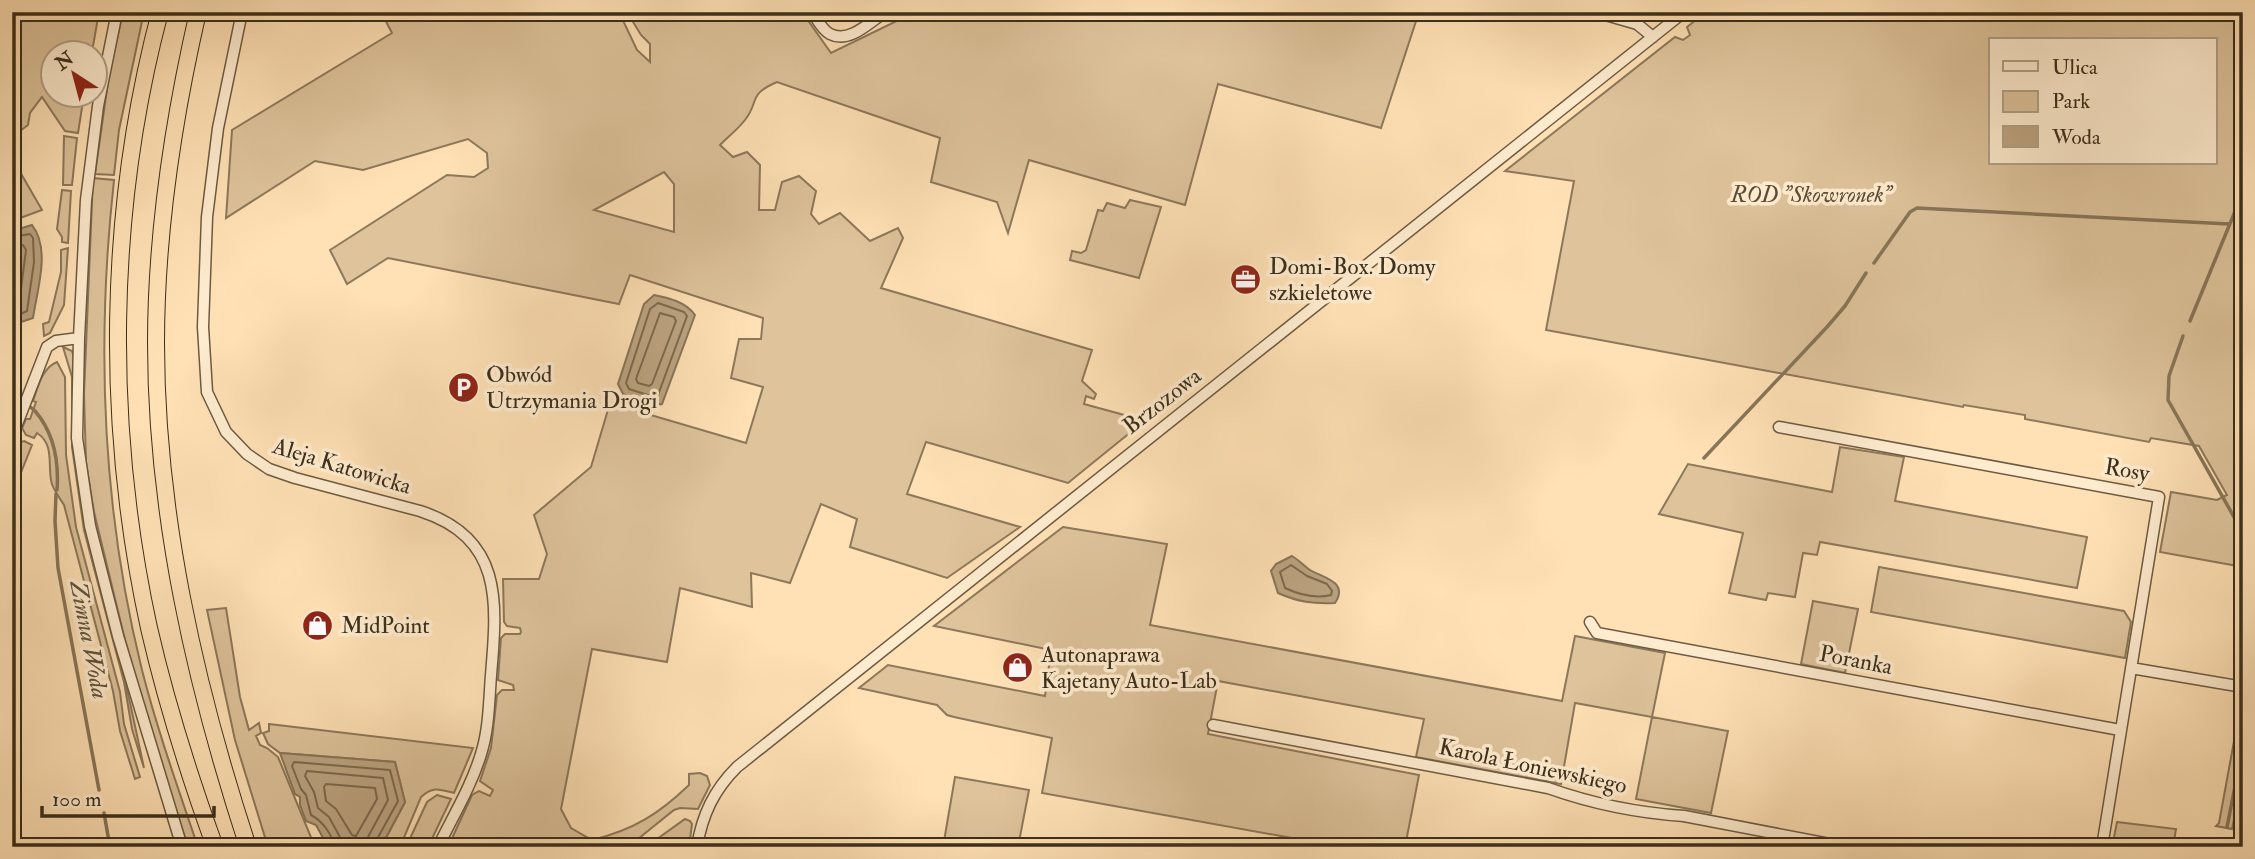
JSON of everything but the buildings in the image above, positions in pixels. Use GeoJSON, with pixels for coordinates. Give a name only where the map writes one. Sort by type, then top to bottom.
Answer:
{"type":"FeatureCollection","features":[{"type":"Feature","properties":{"kind":"highway"},"geometry":{"type":"LineString","coordinates":[[160,12],[141,99],[124,214],[118,346],[121,436],[131,534],[151,636],[177,734],[215,847]]}},
{"type":"Feature","properties":{"kind":"highway"},"geometry":{"type":"LineString","coordinates":[[198,12],[170,156],[162,228],[156,317],[159,423],[170,527],[193,649],[211,723],[248,847]]}},
{"type":"Feature","properties":{"kind":"street"},"geometry":{"type":"LineString","coordinates":[[117,12],[103,76],[89,168],[83,237],[77,438],[90,526],[122,649],[182,847]]}},
{"type":"Feature","properties":{"kind":"street","name":"Aleja Katowicka"},"geometry":{"type":"LineString","coordinates":[[242,12],[218,128],[207,217],[203,327],[207,392],[226,432],[254,460],[281,474],[420,511],[442,520],[472,545],[486,568],[494,593],[496,617],[485,740],[477,768],[438,847]]}},
{"type":"Feature","properties":{"kind":"street"},"geometry":{"type":"LineString","coordinates":[[812,12],[832,36],[851,35],[885,12]]}},
{"type":"Feature","properties":{"kind":"street"},"geometry":{"type":"LineString","coordinates":[[1595,12],[1637,24],[1653,37]]}},
{"type":"Feature","properties":{"kind":"street","name":"Brzozowa"},"geometry":{"type":"LineString","coordinates":[[697,847],[703,818],[713,796],[737,767],[1684,12]]}},
{"type":"Feature","properties":{"kind":"street"},"geometry":{"type":"LineString","coordinates":[[12,437],[47,346],[61,340],[79,338]]}},
{"type":"Feature","properties":{"kind":"street","name":"Rosy"},"geometry":{"type":"LineString","coordinates":[[1779,427],[2160,497],[2102,847]]}},
{"type":"Feature","properties":{"kind":"street","name":"Poranka"},"geometry":{"type":"LineString","coordinates":[[1590,622],[1597,633],[2120,730]]}},
{"type":"Feature","properties":{"kind":"street"},"geometry":{"type":"LineString","coordinates":[[2131,668],[2243,687]]}},
{"type":"Feature","properties":{"kind":"street","name":"Karola Łoniewskiego"},"geometry":{"type":"LineString","coordinates":[[1213,725],[1548,788],[1567,795],[1662,814],[1845,847]]}},
{"type":"Feature","properties":{"kind":"green space"},"geometry":{"type":"Polygon","coordinates":[[[12,12],[99,12],[94,38],[38,38],[38,102],[30,113],[28,125],[12,137],[12,12]]]}},
{"type":"Feature","properties":{"kind":"green space"},"geometry":{"type":"Polygon","coordinates":[[[123,12],[144,12],[119,130],[114,175],[95,174],[104,108],[108,108],[109,75],[123,12]]]}},
{"type":"Feature","properties":{"kind":"green space"},"geometry":{"type":"Polygon","coordinates":[[[381,12],[619,12],[637,50],[650,62],[650,44],[627,12],[802,12],[831,53],[915,12],[1419,12],[1381,128],[1218,84],[1185,205],[1029,160],[1008,233],[997,202],[931,182],[940,138],[777,82],[761,91],[745,120],[720,145],[733,157],[747,152],[760,165],[759,210],[775,210],[782,182],[799,176],[816,191],[811,214],[819,224],[840,213],[870,241],[898,228],[903,238],[881,288],[1092,350],[1082,381],[1096,394],[1094,399],[1086,396],[1084,404],[1139,419],[1137,427],[1068,483],[926,442],[907,494],[1020,527],[947,578],[850,547],[857,519],[821,504],[790,583],[751,573],[752,607],[680,588],[667,662],[592,649],[561,809],[571,828],[592,840],[607,836],[645,820],[667,804],[689,785],[689,774],[700,773],[707,776],[710,785],[698,809],[674,810],[628,847],[448,847],[472,795],[479,791],[490,796],[493,790],[480,781],[491,748],[497,695],[502,690],[514,690],[513,685],[498,680],[501,638],[505,634],[521,632],[520,628],[507,626],[504,622],[503,579],[539,579],[547,554],[534,515],[591,467],[610,403],[746,443],[763,387],[731,378],[739,339],[761,339],[763,318],[630,275],[619,304],[388,258],[347,284],[330,250],[447,175],[474,177],[488,168],[487,153],[468,139],[363,170],[315,161],[226,218],[232,130],[392,33],[381,12]],[[664,172],[594,210],[674,232],[674,184],[664,172]]]}},
{"type":"Feature","properties":{"kind":"green space","name":"ROD \"Skowronek\""},"geometry":{"type":"Polygon","coordinates":[[[1706,12],[2243,12],[2243,567],[2160,552],[2171,492],[2217,500],[2227,495],[2199,446],[2151,438],[2149,442],[2025,419],[2025,415],[1964,405],[1963,407],[1546,330],[1574,181],[1505,171],[1675,37],[1683,40],[1690,35],[1687,27],[1706,12]]]}},
{"type":"Feature","properties":{"kind":"green space"},"geometry":{"type":"Polygon","coordinates":[[[49,108],[82,108],[78,133],[65,131],[49,108]]]}},
{"type":"Feature","properties":{"kind":"green space"},"geometry":{"type":"Polygon","coordinates":[[[64,136],[77,138],[72,185],[63,185],[64,136]]]}},
{"type":"Feature","properties":{"kind":"green space"},"geometry":{"type":"Polygon","coordinates":[[[12,158],[42,210],[12,221],[12,158]]]}},
{"type":"Feature","properties":{"kind":"green space"},"geometry":{"type":"Polygon","coordinates":[[[93,178],[114,180],[108,242],[104,365],[106,426],[118,549],[142,670],[198,847],[188,847],[157,752],[125,640],[94,512],[86,463],[84,394],[93,178]]]}},
{"type":"Feature","properties":{"kind":"green space"},"geometry":{"type":"Polygon","coordinates":[[[62,190],[71,191],[68,243],[62,242],[57,229],[62,190]]]}},
{"type":"Feature","properties":{"kind":"green space"},"geometry":{"type":"Polygon","coordinates":[[[1130,200],[1161,207],[1139,278],[1070,260],[1072,251],[1081,253],[1086,250],[1098,210],[1103,211],[1107,203],[1125,208],[1130,200]]]}},
{"type":"Feature","properties":{"kind":"green space"},"geometry":{"type":"Polygon","coordinates":[[[68,248],[64,305],[50,333],[44,336],[43,324],[49,322],[61,272],[61,250],[68,248]]]}},
{"type":"Feature","properties":{"kind":"green space"},"geometry":{"type":"Polygon","coordinates":[[[63,347],[72,351],[74,358],[75,456],[86,532],[126,684],[144,768],[132,729],[124,682],[84,530],[72,447],[72,377],[63,347]]]}},
{"type":"Feature","properties":{"kind":"green space"},"geometry":{"type":"Polygon","coordinates":[[[57,362],[65,377],[66,455],[76,527],[120,692],[124,724],[140,777],[135,779],[120,731],[113,691],[64,505],[52,483],[48,448],[37,433],[34,438],[26,435],[22,428],[26,419],[30,419],[41,379],[57,362]]]}},
{"type":"Feature","properties":{"kind":"green space"},"geometry":{"type":"Polygon","coordinates":[[[24,441],[32,445],[12,495],[12,452],[16,444],[24,441]]]}},
{"type":"Feature","properties":{"kind":"green space"},"geometry":{"type":"Polygon","coordinates":[[[1840,447],[1904,457],[1895,501],[2087,537],[2077,588],[1820,542],[1817,555],[1803,553],[1795,597],[1768,593],[1766,600],[1729,593],[1743,533],[1659,514],[1688,464],[1832,492],[1840,447]]]}},
{"type":"Feature","properties":{"kind":"green space"},"geometry":{"type":"Polygon","coordinates":[[[1063,527],[1167,544],[1150,625],[1562,701],[1575,636],[1665,653],[1652,717],[1575,703],[1561,784],[1416,757],[1424,719],[1218,681],[1208,734],[1419,775],[1405,847],[1342,847],[1042,793],[1052,738],[954,717],[947,715],[937,705],[859,688],[888,665],[1045,696],[1051,650],[934,626],[1063,527]]]}},
{"type":"Feature","properties":{"kind":"green space"},"geometry":{"type":"Polygon","coordinates":[[[1879,567],[2124,611],[2131,622],[2125,658],[1871,612],[1879,567]]]}},
{"type":"Feature","properties":{"kind":"green space"},"geometry":{"type":"Polygon","coordinates":[[[1813,601],[1858,609],[1845,673],[1801,664],[1813,601]]]}},
{"type":"Feature","properties":{"kind":"green space"},"geometry":{"type":"Polygon","coordinates":[[[226,608],[240,697],[249,730],[259,723],[261,733],[256,736],[260,745],[278,757],[315,847],[268,847],[235,740],[207,610],[226,608]]]}},
{"type":"Feature","properties":{"kind":"green space"},"geometry":{"type":"Polygon","coordinates":[[[2243,692],[2243,775],[2232,829],[2216,826],[2219,823],[2243,692]]]}},
{"type":"Feature","properties":{"kind":"green space"},"geometry":{"type":"Polygon","coordinates":[[[1652,717],[1728,731],[1711,813],[1636,799],[1652,717]]]}},
{"type":"Feature","properties":{"kind":"green space"},"geometry":{"type":"Polygon","coordinates":[[[269,724],[473,748],[454,793],[436,789],[429,791],[421,797],[400,847],[381,847],[405,802],[395,762],[280,753],[268,744],[263,733],[269,731],[269,724]]]}},
{"type":"Feature","properties":{"kind":"green space"},"geometry":{"type":"Polygon","coordinates":[[[955,777],[1029,790],[1018,847],[943,847],[955,777]]]}},
{"type":"Feature","properties":{"kind":"green space"},"geometry":{"type":"Polygon","coordinates":[[[437,795],[451,799],[428,847],[406,847],[427,802],[437,795]]]}},
{"type":"Feature","properties":{"kind":"green space"},"geometry":{"type":"Polygon","coordinates":[[[685,819],[692,824],[689,847],[646,847],[685,819]]]}},
{"type":"Feature","properties":{"kind":"green space"},"geometry":{"type":"Polygon","coordinates":[[[2117,822],[2176,829],[2173,847],[2112,847],[2117,822]]]}},
{"type":"Feature","properties":{"kind":"water"},"geometry":{"type":"Polygon","coordinates":[[[32,225],[38,235],[42,258],[33,318],[12,325],[12,231],[32,225]]]}},
{"type":"Feature","properties":{"kind":"water"},"geometry":{"type":"Polygon","coordinates":[[[654,295],[682,304],[695,315],[662,404],[656,405],[623,394],[618,384],[644,304],[654,295]]]}},
{"type":"Feature","properties":{"kind":"water"},"geometry":{"type":"Polygon","coordinates":[[[1292,556],[1337,585],[1339,596],[1335,603],[1306,602],[1278,593],[1271,571],[1276,564],[1292,556]]]}},
{"type":"Feature","properties":{"kind":"water"},"geometry":{"type":"Polygon","coordinates":[[[280,753],[395,762],[405,802],[381,847],[328,847],[316,825],[306,821],[300,797],[295,794],[280,753]]]}},
{"type":"Feature","properties":{"kind":"waterway"},"geometry":{"type":"LineString","coordinates":[[2190,321],[2243,192]]}},
{"type":"Feature","properties":{"kind":"waterway"},"geometry":{"type":"LineString","coordinates":[[1874,263],[1910,212],[1917,208],[2229,224]]}},
{"type":"Feature","properties":{"kind":"waterway"},"geometry":{"type":"LineString","coordinates":[[1704,458],[1827,327],[1845,306],[1866,273]]}},
{"type":"Feature","properties":{"kind":"waterway"},"geometry":{"type":"LineString","coordinates":[[2183,336],[2169,376],[2168,400],[2243,533]]}},
{"type":"Feature","properties":{"kind":"waterway","name":"Zimna Woda"},"geometry":{"type":"LineString","coordinates":[[12,394],[35,411],[47,429],[56,458],[57,490]]}},
{"type":"Feature","properties":{"kind":"waterway","name":"Zimna Woda"},"geometry":{"type":"LineString","coordinates":[[56,494],[58,568],[99,790]]}},
{"type":"Feature","properties":{"kind":"waterway"},"geometry":{"type":"LineString","coordinates":[[2227,827],[2243,746]]}},
{"type":"Feature","properties":{"kind":"waterway","name":"Zimna Woda"},"geometry":{"type":"LineString","coordinates":[[104,813],[110,847]]}},
{"type":"Feature","properties":{"kind":"place","name":"Domi-Box. Domy szkieletowe"},"geometry":{"type":"Point","coordinates":[1246,279]}},
{"type":"Feature","properties":{"kind":"place","name":"Obwód Utrzymania Drogi"},"geometry":{"type":"Point","coordinates":[463,387]}},
{"type":"Feature","properties":{"kind":"place","name":"MidPoint"},"geometry":{"type":"Point","coordinates":[318,625]}},
{"type":"Feature","properties":{"kind":"place","name":"Autonaprawa Kajetany Auto-Lab"},"geometry":{"type":"Point","coordinates":[1018,667]}}]}
